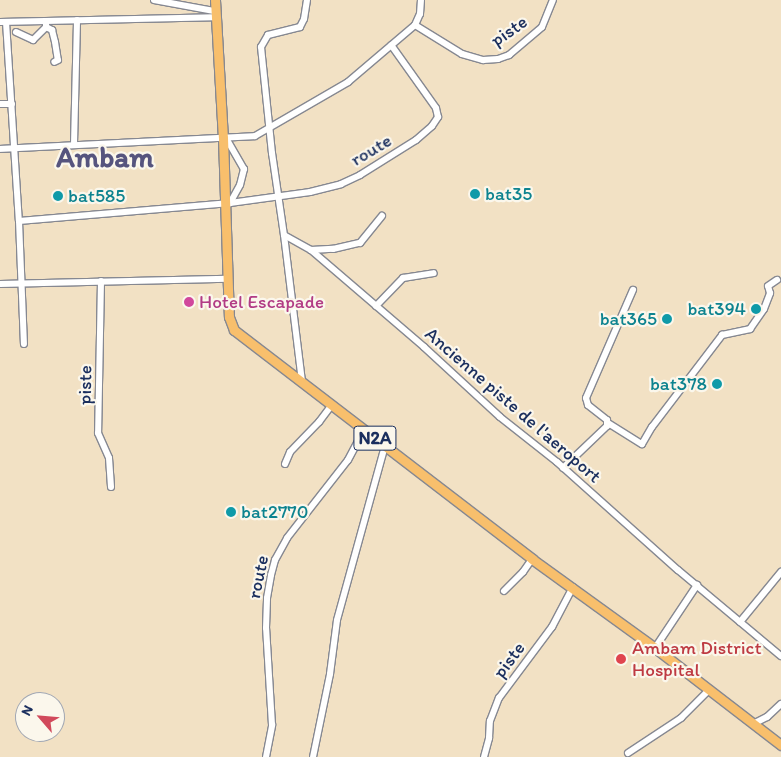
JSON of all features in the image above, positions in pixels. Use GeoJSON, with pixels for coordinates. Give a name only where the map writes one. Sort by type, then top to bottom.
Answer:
{"type":"FeatureCollection","features":[{"type":"Feature","properties":{"kind":"highway","name":"N2A"},"geometry":{"type":"LineString","coordinates":[[215,0],[214,14],[227,203],[229,317],[234,330],[331,406],[655,648],[781,745]]}},
{"type":"Feature","properties":{"kind":"street"},"geometry":{"type":"LineString","coordinates":[[154,0],[214,14]]}},
{"type":"Feature","properties":{"kind":"street"},"geometry":{"type":"LineString","coordinates":[[302,383],[272,153],[261,47],[268,36],[300,27],[304,20],[306,0]]}},
{"type":"Feature","properties":{"kind":"street"},"geometry":{"type":"LineString","coordinates":[[0,149],[74,144],[250,138],[270,129],[348,82],[414,25],[420,14],[420,0]]}},
{"type":"Feature","properties":{"kind":"street","name":"piste"},"geometry":{"type":"LineString","coordinates":[[414,25],[424,29],[445,45],[469,56],[483,60],[498,59],[509,55],[542,27],[553,0]]}},
{"type":"Feature","properties":{"kind":"street"},"geometry":{"type":"LineString","coordinates":[[24,344],[20,221],[12,104],[3,22],[46,24],[77,20],[214,14]]}},
{"type":"Feature","properties":{"kind":"street"},"geometry":{"type":"LineString","coordinates":[[74,144],[77,20]]}},
{"type":"Feature","properties":{"kind":"street"},"geometry":{"type":"LineString","coordinates":[[16,32],[33,40],[46,24]]}},
{"type":"Feature","properties":{"kind":"street"},"geometry":{"type":"LineString","coordinates":[[46,24],[52,30],[56,42],[58,60],[54,62]]}},
{"type":"Feature","properties":{"kind":"street","name":"route"},"geometry":{"type":"LineString","coordinates":[[20,221],[227,203],[325,188],[360,176],[416,140],[438,117],[436,108],[391,46]]}},
{"type":"Feature","properties":{"kind":"street"},"geometry":{"type":"LineString","coordinates":[[0,104],[12,104]]}},
{"type":"Feature","properties":{"kind":"street"},"geometry":{"type":"LineString","coordinates":[[224,138],[244,169],[240,185],[227,203]]}},
{"type":"Feature","properties":{"kind":"street"},"geometry":{"type":"LineString","coordinates":[[311,250],[333,249],[360,243],[382,216]]}},
{"type":"Feature","properties":{"kind":"street","name":"Ancienne piste de l'aeroport"},"geometry":{"type":"LineString","coordinates":[[284,235],[311,250],[500,417],[564,468],[781,656]]}},
{"type":"Feature","properties":{"kind":"street"},"geometry":{"type":"LineString","coordinates":[[376,306],[403,278],[434,273]]}},
{"type":"Feature","properties":{"kind":"street"},"geometry":{"type":"LineString","coordinates":[[0,284],[228,279]]}},
{"type":"Feature","properties":{"kind":"street"},"geometry":{"type":"LineString","coordinates":[[633,290],[586,398],[588,405],[608,423],[642,444],[652,427],[722,335],[750,329],[764,309],[770,293],[768,286],[777,280]]}},
{"type":"Feature","properties":{"kind":"street","name":"piste"},"geometry":{"type":"LineString","coordinates":[[101,281],[98,433],[108,453],[111,487]]}},
{"type":"Feature","properties":{"kind":"street"},"geometry":{"type":"LineString","coordinates":[[285,464],[290,452],[319,422],[331,406]]}},
{"type":"Feature","properties":{"kind":"street"},"geometry":{"type":"LineString","coordinates":[[564,468],[604,430],[608,423]]}},
{"type":"Feature","properties":{"kind":"street","name":"route"},"geometry":{"type":"LineString","coordinates":[[266,757],[272,725],[266,628],[270,575],[275,560],[287,538],[348,460],[364,430]]}},
{"type":"Feature","properties":{"kind":"street"},"geometry":{"type":"LineString","coordinates":[[313,757],[330,674],[337,620],[385,446]]}},
{"type":"Feature","properties":{"kind":"street"},"geometry":{"type":"LineString","coordinates":[[504,591],[523,572],[532,558]]}},
{"type":"Feature","properties":{"kind":"street"},"geometry":{"type":"LineString","coordinates":[[740,622],[781,572]]}},
{"type":"Feature","properties":{"kind":"street"},"geometry":{"type":"LineString","coordinates":[[655,648],[697,585]]}},
{"type":"Feature","properties":{"kind":"street","name":"piste"},"geometry":{"type":"LineString","coordinates":[[484,757],[489,738],[490,721],[499,698],[547,635],[573,587]]}},
{"type":"Feature","properties":{"kind":"street"},"geometry":{"type":"LineString","coordinates":[[628,753],[682,718],[709,690]]}},
{"type":"Feature","properties":{"kind":"street"},"geometry":{"type":"LineString","coordinates":[[753,724],[767,718],[781,704]]}},
{"type":"Feature","properties":{"kind":"place","name":"bat35"},"geometry":{"type":"Point","coordinates":[475,194]}},
{"type":"Feature","properties":{"kind":"place","name":"bat585"},"geometry":{"type":"Point","coordinates":[58,196]}},
{"type":"Feature","properties":{"kind":"place","name":"Hotel Escapade"},"geometry":{"type":"Point","coordinates":[189,302]}},
{"type":"Feature","properties":{"kind":"place","name":"bat394"},"geometry":{"type":"Point","coordinates":[756,309]}},
{"type":"Feature","properties":{"kind":"place","name":"bat365"},"geometry":{"type":"Point","coordinates":[667,319]}},
{"type":"Feature","properties":{"kind":"place","name":"bat378"},"geometry":{"type":"Point","coordinates":[717,384]}},
{"type":"Feature","properties":{"kind":"place","name":"bat2770"},"geometry":{"type":"Point","coordinates":[231,512]}},
{"type":"Feature","properties":{"kind":"place","name":"Ambam District Hospital"},"geometry":{"type":"Point","coordinates":[621,659]}},
{"type":"Feature","properties":{"kind":"district","name":"Ambam"},"geometry":{"type":"Point","coordinates":[105,157]}}]}
